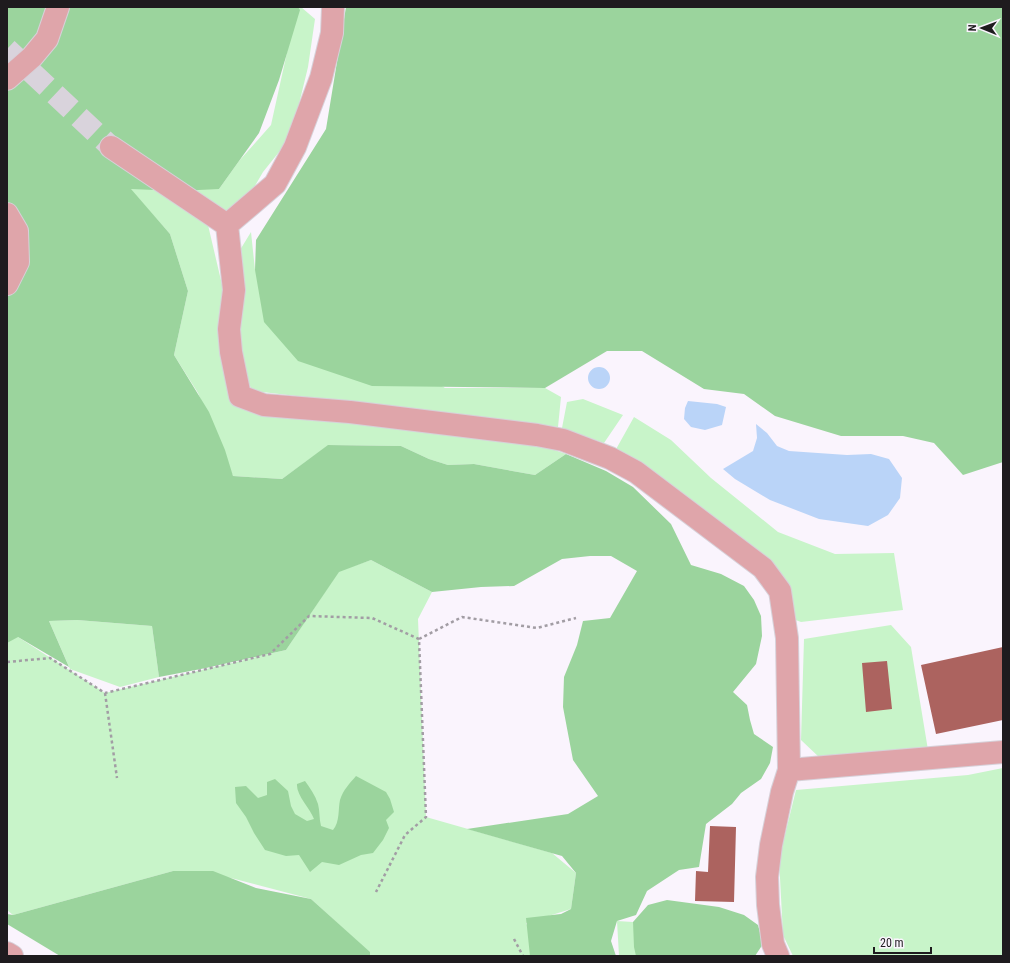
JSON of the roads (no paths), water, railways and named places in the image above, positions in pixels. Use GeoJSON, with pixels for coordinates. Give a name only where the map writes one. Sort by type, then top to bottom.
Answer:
{"type":"FeatureCollection","features":[{"type":"Feature","properties":{"kind":"street"},"geometry":{"type":"LineString","coordinates":[[7,79],[32,57],[47,39],[58,7]]}},
{"type":"Feature","properties":{"kind":"street"},"geometry":{"type":"LineString","coordinates":[[227,224],[274,184],[295,148],[321,78],[332,33],[333,7]]}},
{"type":"Feature","properties":{"kind":"street"},"geometry":{"type":"LineString","coordinates":[[111,147],[227,224]]}},
{"type":"Feature","properties":{"kind":"street"},"geometry":{"type":"LineString","coordinates":[[7,214],[17,231],[18,262],[7,284]]}},
{"type":"Feature","properties":{"kind":"street"},"geometry":{"type":"LineString","coordinates":[[227,224],[234,290],[229,329],[240,396],[264,405],[350,412],[537,435],[563,440],[610,458],[636,472],[763,568],[780,591],[787,638],[789,770],[782,792],[771,845],[767,877],[768,905],[773,944],[778,956]]}},
{"type":"Feature","properties":{"kind":"street"},"geometry":{"type":"LineString","coordinates":[[789,770],[1003,752]]}},
{"type":"Feature","properties":{"kind":"street"},"geometry":{"type":"LineString","coordinates":[[7,953],[12,956]]}},
{"type":"Feature","properties":{"kind":"water"},"geometry":{"type":"Polygon","coordinates":[[[599,367],[607,370],[610,378],[607,386],[599,389],[591,386],[588,378],[591,370],[599,367]]]}},
{"type":"Feature","properties":{"kind":"water"},"geometry":{"type":"Polygon","coordinates":[[[688,401],[717,404],[726,407],[722,425],[705,430],[691,427],[684,419],[685,408],[688,401]]]}},
{"type":"Feature","properties":{"kind":"water"},"geometry":{"type":"Polygon","coordinates":[[[756,424],[767,433],[777,446],[789,451],[847,455],[871,454],[889,459],[902,478],[900,498],[888,515],[868,526],[819,519],[770,500],[735,479],[723,469],[753,451],[757,438],[756,424]]]}},
{"type":"Feature","properties":{"kind":"tunnel"},"geometry":{"type":"LineString","coordinates":[[7,49],[111,147]]}}]}
